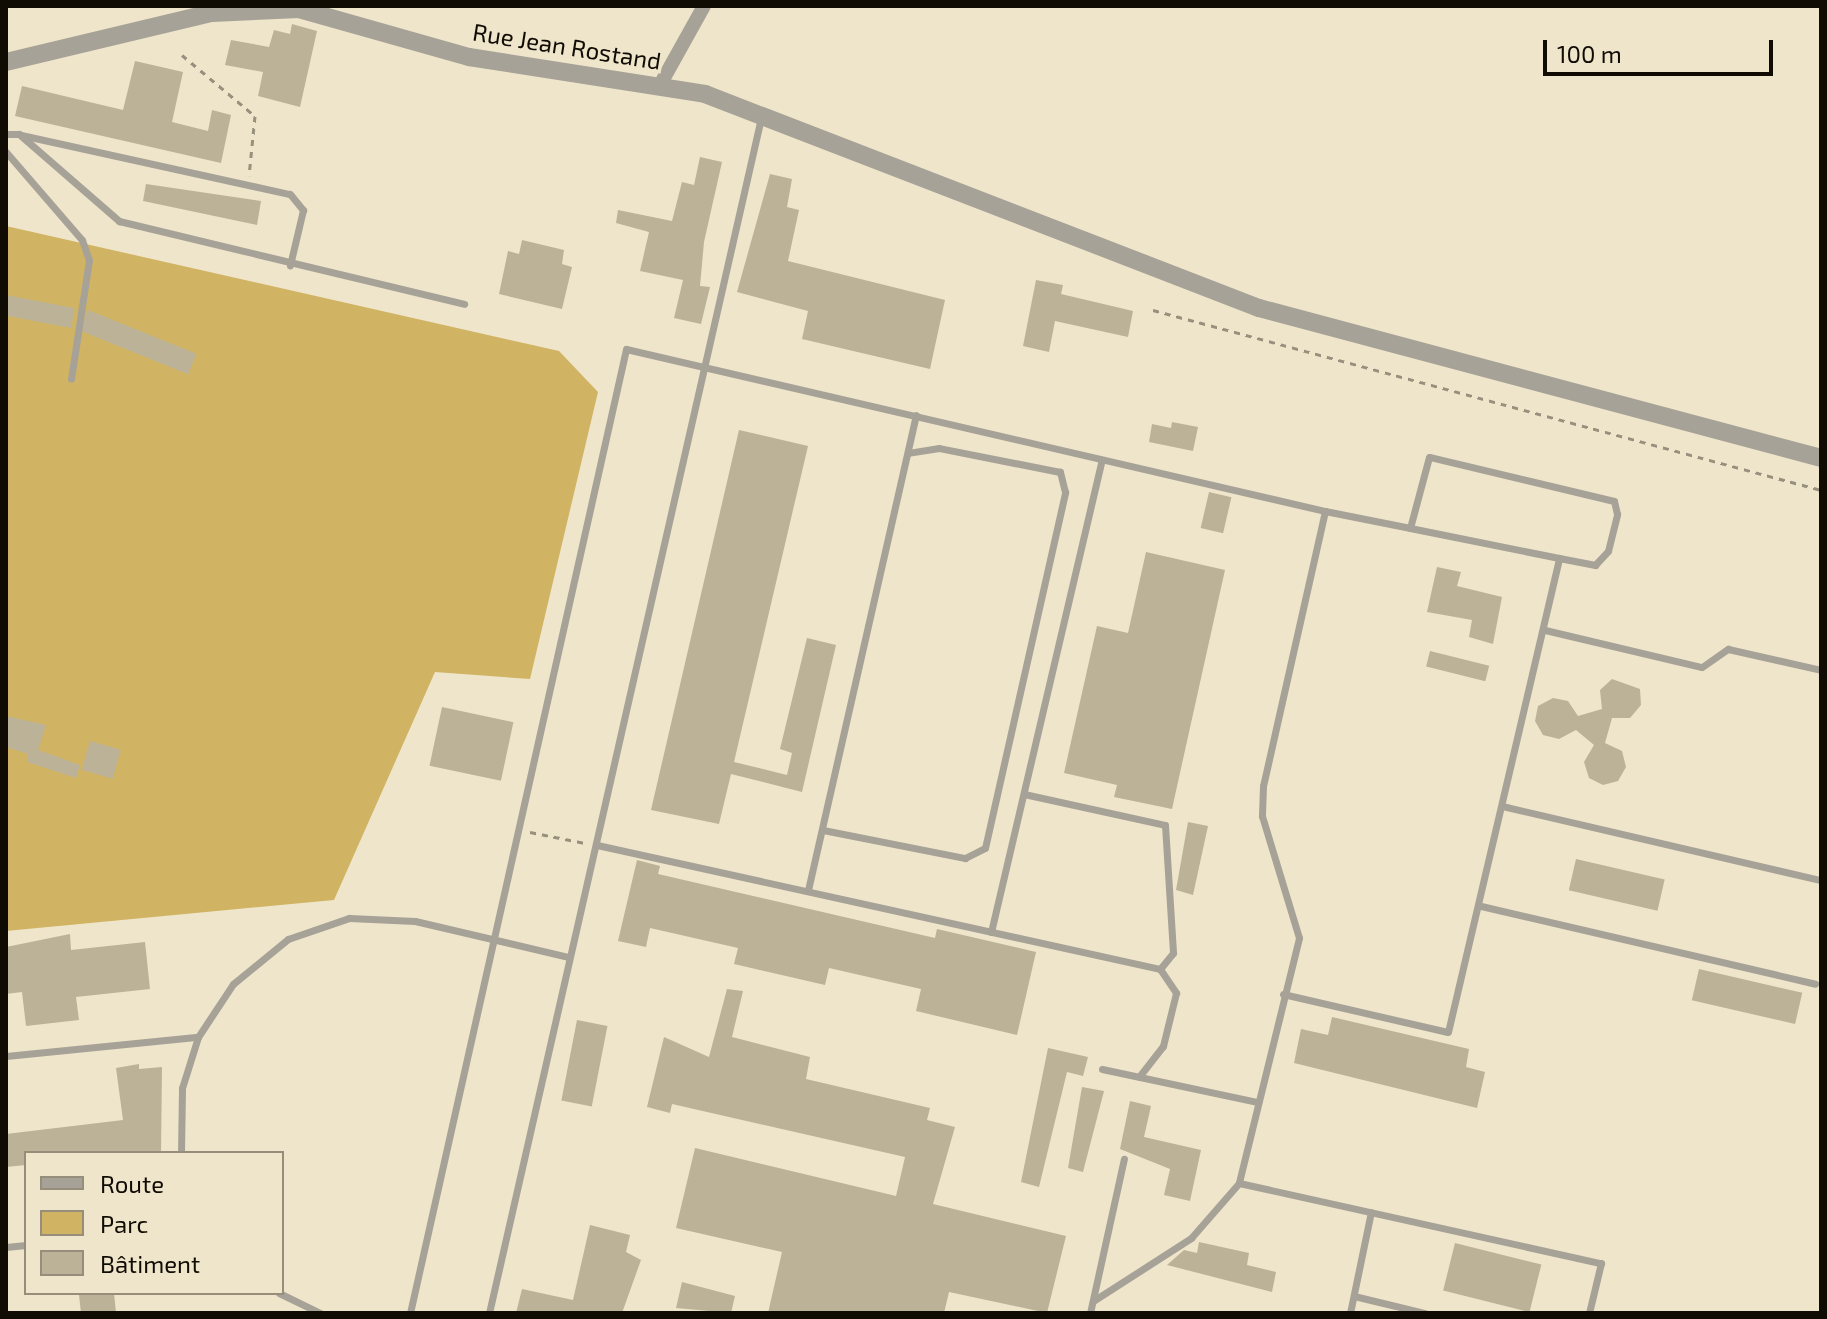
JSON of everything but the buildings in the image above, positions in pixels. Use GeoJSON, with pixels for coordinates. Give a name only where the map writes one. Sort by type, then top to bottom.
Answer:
{"type":"FeatureCollection","features":[{"type":"Feature","properties":{"kind":"street"},"geometry":{"type":"LineString","coordinates":[[660,85],[704,6]]}},
{"type":"Feature","properties":{"kind":"street","name":"Rue Jean Rostand"},"geometry":{"type":"LineString","coordinates":[[6,62],[212,13],[267,8],[331,15],[469,57],[660,85],[763,113],[1259,308],[1821,458]]}},
{"type":"Feature","properties":{"kind":"lane"},"geometry":{"type":"LineString","coordinates":[[489,1313],[597,845],[700,367],[763,113]]}},
{"type":"Feature","properties":{"kind":"lane"},"geometry":{"type":"LineString","coordinates":[[6,134],[19,134],[248,184],[301,201],[290,265]]}},
{"type":"Feature","properties":{"kind":"lane"},"geometry":{"type":"LineString","coordinates":[[19,134],[119,221],[290,265],[464,304]]}},
{"type":"Feature","properties":{"kind":"lane"},"geometry":{"type":"LineString","coordinates":[[6,152],[82,240],[89,260],[71,379]]}},
{"type":"Feature","properties":{"kind":"lane"},"geometry":{"type":"LineString","coordinates":[[410,1313],[626,349],[1325,511],[1559,558],[1595,565],[1608,551],[1614,501],[1429,457],[1410,528]]}},
{"type":"Feature","properties":{"kind":"lane"},"geometry":{"type":"LineString","coordinates":[[808,890],[916,415]]}},
{"type":"Feature","properties":{"kind":"lane"},"geometry":{"type":"LineString","coordinates":[[823,830],[965,858],[985,848],[1065,492],[1060,472],[939,448],[908,453]]}},
{"type":"Feature","properties":{"kind":"lane"},"geometry":{"type":"LineString","coordinates":[[991,932],[1102,460]]}},
{"type":"Feature","properties":{"kind":"lane"},"geometry":{"type":"LineString","coordinates":[[1093,1301],[1191,1238],[1239,1183],[1299,938],[1262,816],[1263,786],[1325,511]]}},
{"type":"Feature","properties":{"kind":"lane"},"geometry":{"type":"LineString","coordinates":[[1283,994],[1448,1032],[1481,906],[1559,558]]}},
{"type":"Feature","properties":{"kind":"lane"},"geometry":{"type":"LineString","coordinates":[[1545,630],[1702,667],[1728,649],[1821,670]]}},
{"type":"Feature","properties":{"kind":"lane"},"geometry":{"type":"LineString","coordinates":[[1024,794],[1165,825],[1173,953],[1160,969]]}},
{"type":"Feature","properties":{"kind":"lane"},"geometry":{"type":"LineString","coordinates":[[1502,806],[1821,880]]}},
{"type":"Feature","properties":{"kind":"lane"},"geometry":{"type":"LineString","coordinates":[[597,845],[1160,969],[1176,993],[1163,1046],[1139,1077]]}},
{"type":"Feature","properties":{"kind":"lane"},"geometry":{"type":"LineString","coordinates":[[1481,906],[1815,984]]}},
{"type":"Feature","properties":{"kind":"lane"},"geometry":{"type":"LineString","coordinates":[[181,1151],[182,1088],[198,1037],[233,984],[288,939],[349,918],[415,921],[569,957]]}},
{"type":"Feature","properties":{"kind":"lane"},"geometry":{"type":"LineString","coordinates":[[6,1056],[198,1037]]}},
{"type":"Feature","properties":{"kind":"lane"},"geometry":{"type":"LineString","coordinates":[[1102,1069],[1257,1102]]}},
{"type":"Feature","properties":{"kind":"lane"},"geometry":{"type":"LineString","coordinates":[[1090,1313],[1124,1159]]}},
{"type":"Feature","properties":{"kind":"lane"},"geometry":{"type":"LineString","coordinates":[[1239,1183],[1601,1263],[1589,1313]]}},
{"type":"Feature","properties":{"kind":"lane"},"geometry":{"type":"LineString","coordinates":[[1350,1313],[1371,1212]]}},
{"type":"Feature","properties":{"kind":"lane"},"geometry":{"type":"LineString","coordinates":[[283,1295],[320,1313]]}},
{"type":"Feature","properties":{"kind":"lane"},"geometry":{"type":"LineString","coordinates":[[1354,1296],[1425,1313]]}},
{"type":"Feature","properties":{"kind":"path"},"geometry":{"type":"LineString","coordinates":[[182,55],[255,116],[248,184]]}},
{"type":"Feature","properties":{"kind":"path"},"geometry":{"type":"LineString","coordinates":[[1153,310],[1821,490]]}},
{"type":"Feature","properties":{"kind":"path"},"geometry":{"type":"LineString","coordinates":[[518,830],[597,845]]}},
{"type":"Feature","properties":{"kind":"green space"},"geometry":{"type":"Polygon","coordinates":[[[6,226],[559,351],[598,392],[530,679],[435,672],[334,900],[6,931],[6,226]]]}}]}
